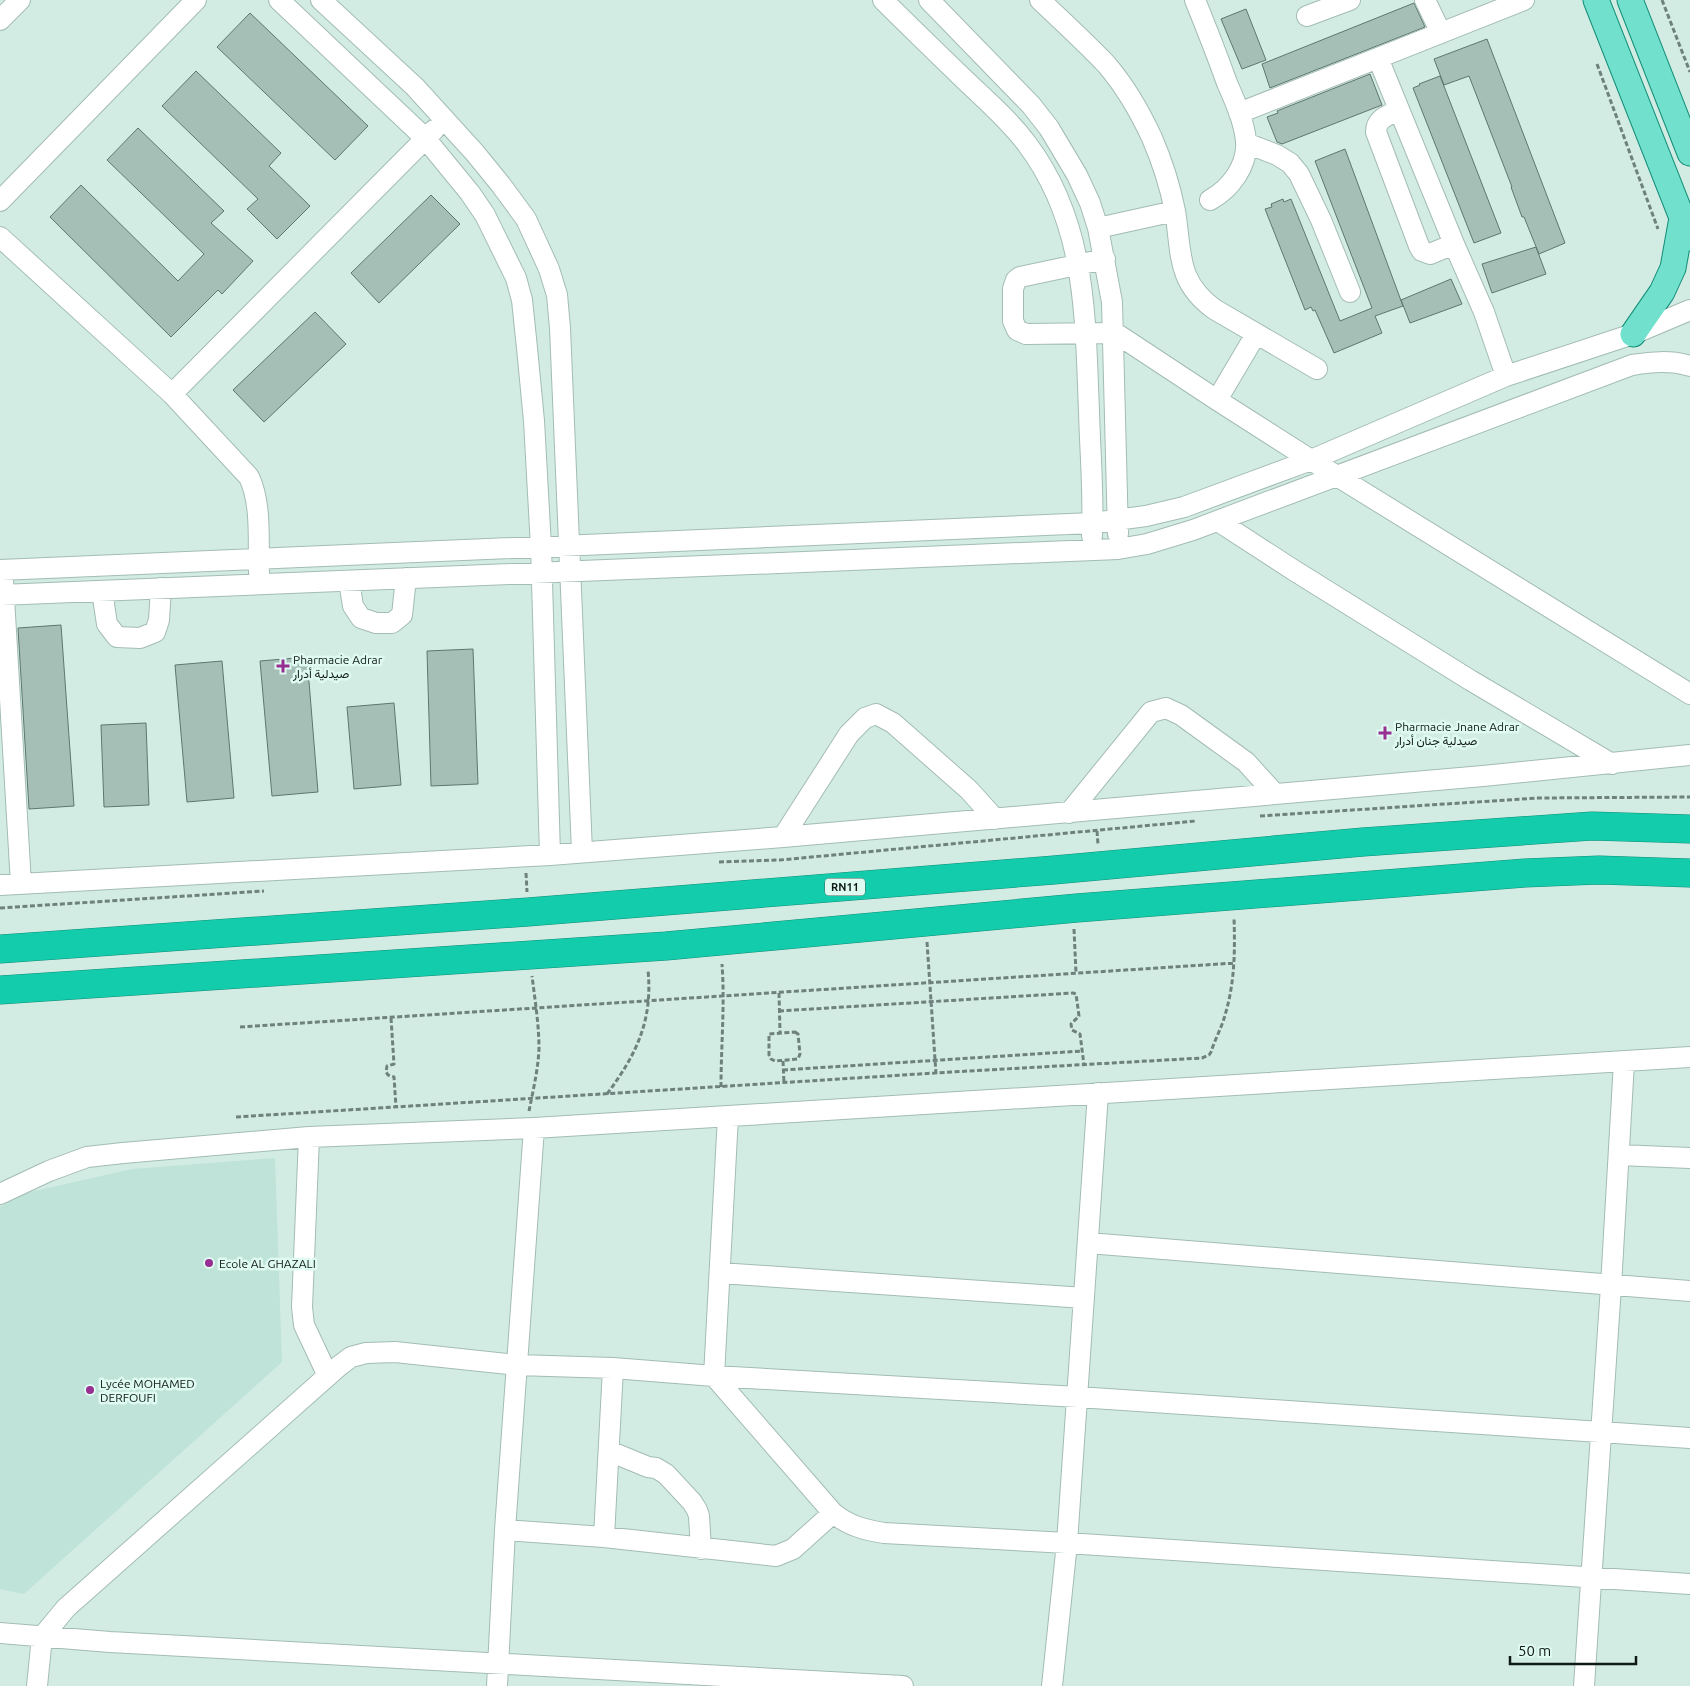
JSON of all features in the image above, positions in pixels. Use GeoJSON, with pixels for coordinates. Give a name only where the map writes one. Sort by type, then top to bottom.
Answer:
{"type":"FeatureCollection","features":[{"type":"Feature","properties":{"kind":"highway","name":"RN11"},"geometry":{"type":"LineString","coordinates":[[0,949],[528,912],[1044,871],[1383,840],[1592,826],[1690,829]]}},
{"type":"Feature","properties":{"kind":"highway"},"geometry":{"type":"LineString","coordinates":[[0,990],[666,946],[1077,908],[1525,873],[1608,870],[1690,873]]}},
{"type":"Feature","properties":{"kind":"main road"},"geometry":{"type":"LineString","coordinates":[[1596,0],[1686,228],[1673,268],[1662,292],[1633,334]]}},
{"type":"Feature","properties":{"kind":"main road"},"geometry":{"type":"LineString","coordinates":[[1630,0],[1690,154]]}},
{"type":"Feature","properties":{"kind":"street"},"geometry":{"type":"LineString","coordinates":[[0,20],[20,0]]}},
{"type":"Feature","properties":{"kind":"street"},"geometry":{"type":"LineString","coordinates":[[0,201],[196,0]]}},
{"type":"Feature","properties":{"kind":"street"},"geometry":{"type":"LineString","coordinates":[[279,0],[425,138],[486,215],[516,278],[522,300],[534,421],[542,572],[550,855]]}},
{"type":"Feature","properties":{"kind":"street"},"geometry":{"type":"LineString","coordinates":[[320,0],[414,87],[490,172],[526,219],[549,269],[557,295],[560,328],[582,852]]}},
{"type":"Feature","properties":{"kind":"street"},"geometry":{"type":"LineString","coordinates":[[883,0],[1006,119],[1027,143],[1044,168],[1058,195],[1071,230],[1083,294],[1093,522],[1092,550]]}},
{"type":"Feature","properties":{"kind":"street"},"geometry":{"type":"LineString","coordinates":[[1040,0],[1106,65],[1127,92],[1152,138],[1162,164],[1175,211],[1183,267],[1193,290],[1214,309],[1317,369]]}},
{"type":"Feature","properties":{"kind":"street"},"geometry":{"type":"LineString","coordinates":[[1307,16],[1350,0]]}},
{"type":"Feature","properties":{"kind":"street"},"geometry":{"type":"LineString","coordinates":[[1425,0],[1442,33]]}},
{"type":"Feature","properties":{"kind":"street"},"geometry":{"type":"LineString","coordinates":[[1240,113],[1524,0]]}},
{"type":"Feature","properties":{"kind":"street"},"geometry":{"type":"LineString","coordinates":[[1197,1],[1240,113],[1246,143],[1238,174],[1230,185],[1210,200]]}},
{"type":"Feature","properties":{"kind":"street"},"geometry":{"type":"LineString","coordinates":[[939,3],[1031,105],[1049,128],[1077,175],[1090,203],[1105,259],[1112,302],[1119,520],[1118,548]]}},
{"type":"Feature","properties":{"kind":"street"},"geometry":{"type":"LineString","coordinates":[[1378,58],[1484,312],[1506,376]]}},
{"type":"Feature","properties":{"kind":"street"},"geometry":{"type":"LineString","coordinates":[[1400,110],[1380,120],[1376,127],[1376,132],[1419,246],[1422,251],[1430,254],[1454,244]]}},
{"type":"Feature","properties":{"kind":"street"},"geometry":{"type":"LineString","coordinates":[[172,394],[444,119]]}},
{"type":"Feature","properties":{"kind":"street"},"geometry":{"type":"LineString","coordinates":[[1246,143],[1277,154],[1290,163],[1299,174],[1321,220],[1350,292]]}},
{"type":"Feature","properties":{"kind":"street"},"geometry":{"type":"LineString","coordinates":[[1098,228],[1175,211]]}},
{"type":"Feature","properties":{"kind":"street"},"geometry":{"type":"LineString","coordinates":[[0,237],[172,394],[249,478],[255,489],[257,505],[259,584]]}},
{"type":"Feature","properties":{"kind":"street"},"geometry":{"type":"LineString","coordinates":[[1105,259],[1020,277],[1014,284],[1013,289],[1013,321],[1017,330],[1026,334],[1114,334],[1120,336],[1311,460],[1690,694]]}},
{"type":"Feature","properties":{"kind":"street"},"geometry":{"type":"LineString","coordinates":[[21,884],[1,570],[541,548],[1093,522],[1146,516],[1184,506],[1311,460],[1506,376],[1633,334],[1690,310]]}},
{"type":"Feature","properties":{"kind":"street"},"geometry":{"type":"LineString","coordinates":[[1217,400],[1256,334]]}},
{"type":"Feature","properties":{"kind":"street"},"geometry":{"type":"LineString","coordinates":[[2,595],[1118,548],[1147,544],[1218,521],[1632,365],[1655,362],[1679,363],[1690,366]]}},
{"type":"Feature","properties":{"kind":"street"},"geometry":{"type":"LineString","coordinates":[[1218,521],[1470,680],[1612,764]]}},
{"type":"Feature","properties":{"kind":"street"},"geometry":{"type":"LineString","coordinates":[[349,581],[353,606],[361,618],[376,623],[392,623],[402,615],[406,578]]}},
{"type":"Feature","properties":{"kind":"street"},"geometry":{"type":"LineString","coordinates":[[102,591],[107,624],[117,637],[140,638],[155,632],[159,620],[161,588]]}},
{"type":"Feature","properties":{"kind":"street"},"geometry":{"type":"LineString","coordinates":[[1069,812],[1152,712],[1166,708],[1181,715],[1246,762],[1275,794]]}},
{"type":"Feature","properties":{"kind":"street"},"geometry":{"type":"LineString","coordinates":[[783,837],[849,734],[865,718],[876,714],[893,723],[969,790],[994,819]]}},
{"type":"Feature","properties":{"kind":"street"},"geometry":{"type":"LineString","coordinates":[[0,885],[550,855],[994,819],[1612,764],[1690,755]]}},
{"type":"Feature","properties":{"kind":"street"},"geometry":{"type":"LineString","coordinates":[[0,1194],[49,1171],[87,1158],[123,1153],[309,1137],[530,1128],[1690,1058]]}},
{"type":"Feature","properties":{"kind":"street"},"geometry":{"type":"LineString","coordinates":[[1584,1686],[1624,1062]]}},
{"type":"Feature","properties":{"kind":"street"},"geometry":{"type":"LineString","coordinates":[[1052,1686],[1067,1543],[1098,1094]]}},
{"type":"Feature","properties":{"kind":"street"},"geometry":{"type":"LineString","coordinates":[[728,1116],[714,1376],[833,1513],[844,1522],[865,1530],[884,1533],[1067,1543],[1690,1584]]}},
{"type":"Feature","properties":{"kind":"street"},"geometry":{"type":"LineString","coordinates":[[497,1686],[530,1128]]}},
{"type":"Feature","properties":{"kind":"street"},"geometry":{"type":"LineString","coordinates":[[309,1137],[302,1306],[304,1325],[328,1376]]}},
{"type":"Feature","properties":{"kind":"street"},"geometry":{"type":"LineString","coordinates":[[1619,1155],[1690,1158]]}},
{"type":"Feature","properties":{"kind":"street"},"geometry":{"type":"LineString","coordinates":[[1088,1243],[1690,1291]]}},
{"type":"Feature","properties":{"kind":"street"},"geometry":{"type":"LineString","coordinates":[[720,1273],[1084,1298]]}},
{"type":"Feature","properties":{"kind":"street"},"geometry":{"type":"LineString","coordinates":[[37,1686],[42,1637],[66,1608],[328,1376],[351,1357],[366,1353],[395,1352],[517,1365],[613,1368],[1690,1438]]}},
{"type":"Feature","properties":{"kind":"street"},"geometry":{"type":"LineString","coordinates":[[604,1537],[613,1368]]}},
{"type":"Feature","properties":{"kind":"street"},"geometry":{"type":"LineString","coordinates":[[609,1451],[666,1474],[697,1510],[701,1549]]}},
{"type":"Feature","properties":{"kind":"street"},"geometry":{"type":"LineString","coordinates":[[505,1530],[604,1537],[776,1556],[792,1549],[833,1513]]}},
{"type":"Feature","properties":{"kind":"street"},"geometry":{"type":"LineString","coordinates":[[0,1633],[499,1664],[903,1686]]}},
{"type":"Feature","properties":{"kind":"path"},"geometry":{"type":"LineString","coordinates":[[1662,0],[1690,72]]}},
{"type":"Feature","properties":{"kind":"path"},"geometry":{"type":"LineString","coordinates":[[1596,62],[1659,232]]}},
{"type":"Feature","properties":{"kind":"path"},"geometry":{"type":"LineString","coordinates":[[525,856],[528,912]]}},
{"type":"Feature","properties":{"kind":"path"},"geometry":{"type":"LineString","coordinates":[[236,1117],[1206,1057],[1211,1052],[1225,1015],[1233,980],[1235,963],[1234,917]]}},
{"type":"Feature","properties":{"kind":"path"},"geometry":{"type":"LineString","coordinates":[[927,941],[936,1074]]}},
{"type":"Feature","properties":{"kind":"path"},"geometry":{"type":"LineString","coordinates":[[530,1128],[531,1100],[539,1051],[531,954]]}},
{"type":"Feature","properties":{"kind":"path"},"geometry":{"type":"LineString","coordinates":[[240,1028],[1235,963]]}},
{"type":"Feature","properties":{"kind":"path"},"geometry":{"type":"LineString","coordinates":[[721,1087],[721,1037],[724,997],[722,964]]}},
{"type":"Feature","properties":{"kind":"path"},"geometry":{"type":"LineString","coordinates":[[606,1095],[630,1061],[646,1022],[649,984],[648,970]]}},
{"type":"Feature","properties":{"kind":"path"},"geometry":{"type":"LineString","coordinates":[[779,993],[780,1032]]}},
{"type":"Feature","properties":{"kind":"path"},"geometry":{"type":"LineString","coordinates":[[779,1011],[1074,993],[1077,997],[1079,1016],[1071,1024],[1072,1030],[1080,1034],[1084,1065]]}},
{"type":"Feature","properties":{"kind":"path"},"geometry":{"type":"LineString","coordinates":[[391,1018],[394,1063],[387,1066],[386,1072],[394,1078],[396,1108]]}},
{"type":"Feature","properties":{"kind":"path"},"geometry":{"type":"LineString","coordinates":[[796,1032],[798,1034],[799,1058],[783,1061],[773,1060],[769,1055],[768,1035],[770,1033],[796,1032]]}},
{"type":"Feature","properties":{"kind":"path"},"geometry":{"type":"LineString","coordinates":[[783,1070],[1082,1051]]}},
{"type":"Feature","properties":{"kind":"path"},"geometry":{"type":"LineString","coordinates":[[783,1061],[784,1083]]}},
{"type":"Feature","properties":{"kind":"shaded area","name":"Lycée MOHAMED DERFOUFI"},"geometry":{"type":"Polygon","coordinates":[[[275,1158],[282,1362],[24,1594],[0,1589],[0,1207],[21,1194],[132,1169],[275,1158]]]}},
{"type":"Feature","properties":{"kind":"building"},"geometry":{"type":"Polygon","coordinates":[[[1414,3],[1425,27],[1270,88],[1262,64],[1414,3]]]}},
{"type":"Feature","properties":{"kind":"building"},"geometry":{"type":"Polygon","coordinates":[[[1246,9],[1266,60],[1242,69],[1221,19],[1246,9]]]}},
{"type":"Feature","properties":{"kind":"building"},"geometry":{"type":"Polygon","coordinates":[[[250,13],[368,126],[335,160],[217,47],[250,13]]]}},
{"type":"Feature","properties":{"kind":"building"},"geometry":{"type":"Polygon","coordinates":[[[1487,39],[1565,243],[1539,254],[1524,217],[1522,217],[1469,76],[1444,85],[1434,59],[1487,39]]]}},
{"type":"Feature","properties":{"kind":"building"},"geometry":{"type":"Polygon","coordinates":[[[196,71],[281,153],[269,166],[310,206],[277,239],[247,209],[258,199],[162,106],[196,71]]]}},
{"type":"Feature","properties":{"kind":"building"},"geometry":{"type":"Polygon","coordinates":[[[1370,74],[1382,105],[1282,144],[1277,142],[1267,117],[1278,113],[1277,111],[1370,74]]]}},
{"type":"Feature","properties":{"kind":"building"},"geometry":{"type":"Polygon","coordinates":[[[1440,76],[1501,233],[1474,243],[1413,88],[1440,76]]]}},
{"type":"Feature","properties":{"kind":"building"},"geometry":{"type":"Polygon","coordinates":[[[138,128],[224,211],[211,223],[253,261],[222,294],[218,290],[171,337],[50,217],[81,185],[178,281],[204,254],[107,160],[138,128]]]}},
{"type":"Feature","properties":{"kind":"building"},"geometry":{"type":"Polygon","coordinates":[[[1345,149],[1403,306],[1375,316],[1382,333],[1334,353],[1315,310],[1313,311],[1311,307],[1305,310],[1265,209],[1272,207],[1271,204],[1283,199],[1284,202],[1291,199],[1340,321],[1372,308],[1315,161],[1345,149]]]}},
{"type":"Feature","properties":{"kind":"building"},"geometry":{"type":"Polygon","coordinates":[[[431,195],[460,224],[379,303],[351,273],[431,195]]]}},
{"type":"Feature","properties":{"kind":"building"},"geometry":{"type":"Polygon","coordinates":[[[1536,247],[1546,274],[1492,293],[1482,264],[1536,247]]]}},
{"type":"Feature","properties":{"kind":"building"},"geometry":{"type":"Polygon","coordinates":[[[1451,279],[1462,304],[1410,323],[1401,300],[1451,279]]]}},
{"type":"Feature","properties":{"kind":"building"},"geometry":{"type":"Polygon","coordinates":[[[315,312],[346,344],[264,422],[233,390],[315,312]]]}},
{"type":"Feature","properties":{"kind":"building"},"geometry":{"type":"Polygon","coordinates":[[[61,625],[74,806],[29,809],[18,628],[61,625]]]}},
{"type":"Feature","properties":{"kind":"building"},"geometry":{"type":"Polygon","coordinates":[[[473,649],[478,784],[431,786],[427,651],[473,649]]]}},
{"type":"Feature","properties":{"kind":"building"},"geometry":{"type":"Polygon","coordinates":[[[307,657],[318,792],[272,796],[260,661],[307,657]]]}},
{"type":"Feature","properties":{"kind":"building"},"geometry":{"type":"Polygon","coordinates":[[[222,661],[234,798],[187,802],[175,665],[222,661]]]}},
{"type":"Feature","properties":{"kind":"building"},"geometry":{"type":"Polygon","coordinates":[[[394,703],[401,785],[354,789],[347,707],[394,703]]]}},
{"type":"Feature","properties":{"kind":"building"},"geometry":{"type":"Polygon","coordinates":[[[146,723],[149,805],[104,807],[101,725],[146,723]]]}},
{"type":"Feature","properties":{"kind":"place","name":"Pharmacie Adrar صيدلية أدرار"},"geometry":{"type":"Point","coordinates":[283,666]}},
{"type":"Feature","properties":{"kind":"place","name":"Pharmacie Jnane Adrar صيدلية جنان أدرار"},"geometry":{"type":"Point","coordinates":[1385,733]}},
{"type":"Feature","properties":{"kind":"place","name":"Ecole AL GHAZALI"},"geometry":{"type":"Point","coordinates":[209,1263]}},
{"type":"Feature","properties":{"kind":"place","name":"Lycée MOHAMED DERFOUFI"},"geometry":{"type":"Point","coordinates":[90,1390]}}]}
